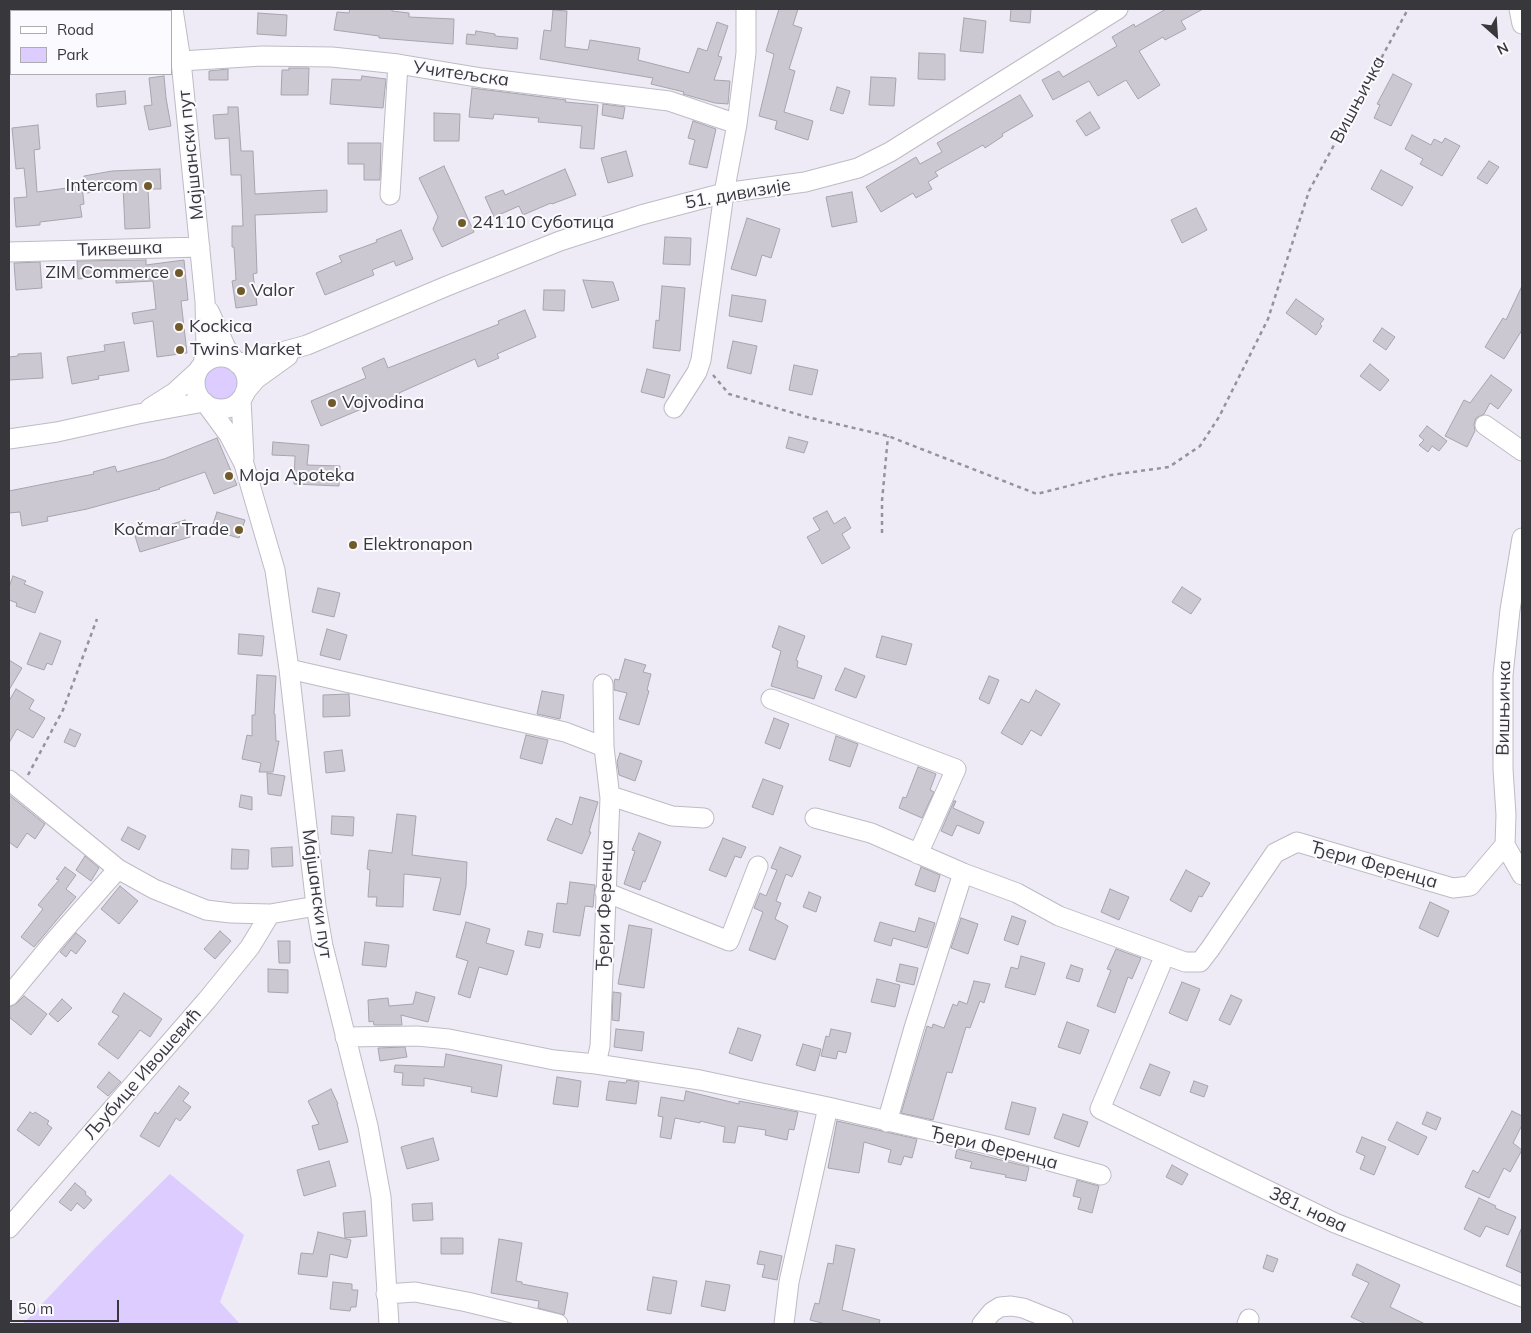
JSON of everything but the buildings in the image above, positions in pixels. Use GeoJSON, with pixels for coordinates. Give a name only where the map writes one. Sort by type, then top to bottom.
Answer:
{"type":"FeatureCollection","features":[{"type":"Feature","properties":{"kind":"street","name":"Мајшански пут"},"geometry":{"type":"LineString","coordinates":[[173,9],[181,60],[205,301],[206,348],[200,367]]}},
{"type":"Feature","properties":{"kind":"street"},"geometry":{"type":"LineString","coordinates":[[674,408],[697,372],[702,360],[724,193],[737,124],[746,53],[746,9]]}},
{"type":"Feature","properties":{"kind":"street","name":"51. дивизије"},"geometry":{"type":"LineString","coordinates":[[237,363],[307,344],[560,241],[641,215],[724,193],[805,182],[858,168],[890,152],[1118,9]]}},
{"type":"Feature","properties":{"kind":"street"},"geometry":{"type":"LineString","coordinates":[[1519,9],[1522,24]]}},
{"type":"Feature","properties":{"kind":"street","name":"Учитељска"},"geometry":{"type":"LineString","coordinates":[[181,60],[271,56],[332,57],[398,64],[491,79],[669,101],[737,124]]}},
{"type":"Feature","properties":{"kind":"street"},"geometry":{"type":"LineString","coordinates":[[390,195],[398,64]]}},
{"type":"Feature","properties":{"kind":"street","name":"Тиквешка"},"geometry":{"type":"LineString","coordinates":[[9,252],[200,247]]}},
{"type":"Feature","properties":{"kind":"street","name":"Мајшански пут"},"geometry":{"type":"LineString","coordinates":[[205,301],[217,329],[237,363]]}},
{"type":"Feature","properties":{"kind":"street","name":"51. дивизије"},"geometry":{"type":"LineString","coordinates":[[243,396],[256,379],[307,344]]}},
{"type":"Feature","properties":{"kind":"street"},"geometry":{"type":"LineString","coordinates":[[9,439],[56,432],[138,414],[205,404],[221,409],[229,408],[243,396],[247,383],[245,375],[237,363],[227,358],[210,359],[175,392],[138,414]]}},
{"type":"Feature","properties":{"kind":"street"},"geometry":{"type":"LineString","coordinates":[[200,367],[195,379],[195,386],[197,394],[205,404]]}},
{"type":"Feature","properties":{"kind":"street","name":"Мајшански пут"},"geometry":{"type":"LineString","coordinates":[[243,396],[244,464]]}},
{"type":"Feature","properties":{"kind":"street","name":"Мајшански пут"},"geometry":{"type":"LineString","coordinates":[[205,404],[229,435],[244,464],[275,570],[289,669],[316,906],[323,946],[368,1126],[381,1196],[389,1324]]}},
{"type":"Feature","properties":{"kind":"street"},"geometry":{"type":"LineString","coordinates":[[1485,425],[1522,451]]}},
{"type":"Feature","properties":{"kind":"street","name":"Вишњичка"},"geometry":{"type":"LineString","coordinates":[[1504,846],[1506,815],[1503,769],[1503,675],[1510,610],[1522,538]]}},
{"type":"Feature","properties":{"kind":"street"},"geometry":{"type":"LineString","coordinates":[[289,669],[565,732],[604,747]]}},
{"type":"Feature","properties":{"kind":"street","name":"Ђери Ференца"},"geometry":{"type":"LineString","coordinates":[[596,1064],[600,1046],[610,798],[604,747],[603,684]]}},
{"type":"Feature","properties":{"kind":"street"},"geometry":{"type":"LineString","coordinates":[[771,698],[956,769],[918,854]]}},
{"type":"Feature","properties":{"kind":"street"},"geometry":{"type":"LineString","coordinates":[[15,784],[118,869],[154,889],[206,910],[270,914],[316,906]]}},
{"type":"Feature","properties":{"kind":"street"},"geometry":{"type":"LineString","coordinates":[[610,798],[617,798],[672,816],[704,818]]}},
{"type":"Feature","properties":{"kind":"street","name":"Ђери Ференца"},"geometry":{"type":"LineString","coordinates":[[815,818],[871,834],[963,873],[1017,893],[1058,916],[1185,962],[1200,962],[1276,853],[1297,842],[1453,888],[1470,886],[1504,846]]}},
{"type":"Feature","properties":{"kind":"street"},"geometry":{"type":"LineString","coordinates":[[1504,846],[1522,875]]}},
{"type":"Feature","properties":{"kind":"street"},"geometry":{"type":"LineString","coordinates":[[605,892],[728,941],[758,866]]}},
{"type":"Feature","properties":{"kind":"street"},"geometry":{"type":"LineString","coordinates":[[9,996],[118,869]]}},
{"type":"Feature","properties":{"kind":"street"},"geometry":{"type":"LineString","coordinates":[[886,1122],[963,873]]}},
{"type":"Feature","properties":{"kind":"street","name":"Љубице Ивошевић"},"geometry":{"type":"LineString","coordinates":[[9,1228],[207,1000],[250,947],[270,914]]}},
{"type":"Feature","properties":{"kind":"street","name":"381. нова"},"geometry":{"type":"LineString","coordinates":[[1165,955],[1100,1109],[1334,1223],[1522,1297]]}},
{"type":"Feature","properties":{"kind":"street","name":"Ђери Ференца"},"geometry":{"type":"LineString","coordinates":[[345,1037],[417,1036],[449,1039],[554,1060],[596,1064],[700,1080],[828,1107],[995,1146],[1101,1175]]}},
{"type":"Feature","properties":{"kind":"street"},"geometry":{"type":"LineString","coordinates":[[784,1324],[789,1282],[828,1107]]}},
{"type":"Feature","properties":{"kind":"street"},"geometry":{"type":"LineString","coordinates":[[386,1294],[415,1292],[467,1302],[558,1324]]}},
{"type":"Feature","properties":{"kind":"street"},"geometry":{"type":"LineString","coordinates":[[982,1324],[992,1312],[1000,1307],[1011,1306],[1023,1308],[1063,1324]]}},
{"type":"Feature","properties":{"kind":"path","name":"Вишњичка"},"geometry":{"type":"LineString","coordinates":[[702,360],[729,394],[807,417],[888,436],[1037,494],[1111,475],[1169,467],[1200,446],[1219,417],[1268,319],[1309,191],[1408,9]]}},
{"type":"Feature","properties":{"kind":"path"},"geometry":{"type":"LineString","coordinates":[[882,533],[882,501],[888,436]]}},
{"type":"Feature","properties":{"kind":"path"},"geometry":{"type":"LineString","coordinates":[[15,784],[63,710],[97,619]]}},
{"type":"Feature","properties":{"kind":"green space"},"geometry":{"type":"Polygon","coordinates":[[[221,367],[233,372],[238,384],[233,396],[221,401],[209,396],[204,384],[209,372],[221,367]]]}},
{"type":"Feature","properties":{"kind":"green space"},"geometry":{"type":"Polygon","coordinates":[[[170,1174],[244,1235],[220,1302],[240,1324],[23,1324],[96,1247],[170,1174]]]}},
{"type":"Feature","properties":{"kind":"place","name":"Intercom"},"geometry":{"type":"Point","coordinates":[148,186]}},
{"type":"Feature","properties":{"kind":"place","name":"24110 Суботица"},"geometry":{"type":"Point","coordinates":[462,223]}},
{"type":"Feature","properties":{"kind":"place","name":"ZIM Commerce"},"geometry":{"type":"Point","coordinates":[179,273]}},
{"type":"Feature","properties":{"kind":"place","name":"Valor"},"geometry":{"type":"Point","coordinates":[241,291]}},
{"type":"Feature","properties":{"kind":"place","name":"Kockica"},"geometry":{"type":"Point","coordinates":[179,327]}},
{"type":"Feature","properties":{"kind":"place","name":"Twins Market"},"geometry":{"type":"Point","coordinates":[180,350]}},
{"type":"Feature","properties":{"kind":"place","name":"Vojvodina"},"geometry":{"type":"Point","coordinates":[332,403]}},
{"type":"Feature","properties":{"kind":"place","name":"Moja Apoteka"},"geometry":{"type":"Point","coordinates":[229,476]}},
{"type":"Feature","properties":{"kind":"place","name":"Kočmar Trade"},"geometry":{"type":"Point","coordinates":[239,530]}},
{"type":"Feature","properties":{"kind":"place","name":"Elektronapon"},"geometry":{"type":"Point","coordinates":[353,545]}}]}
